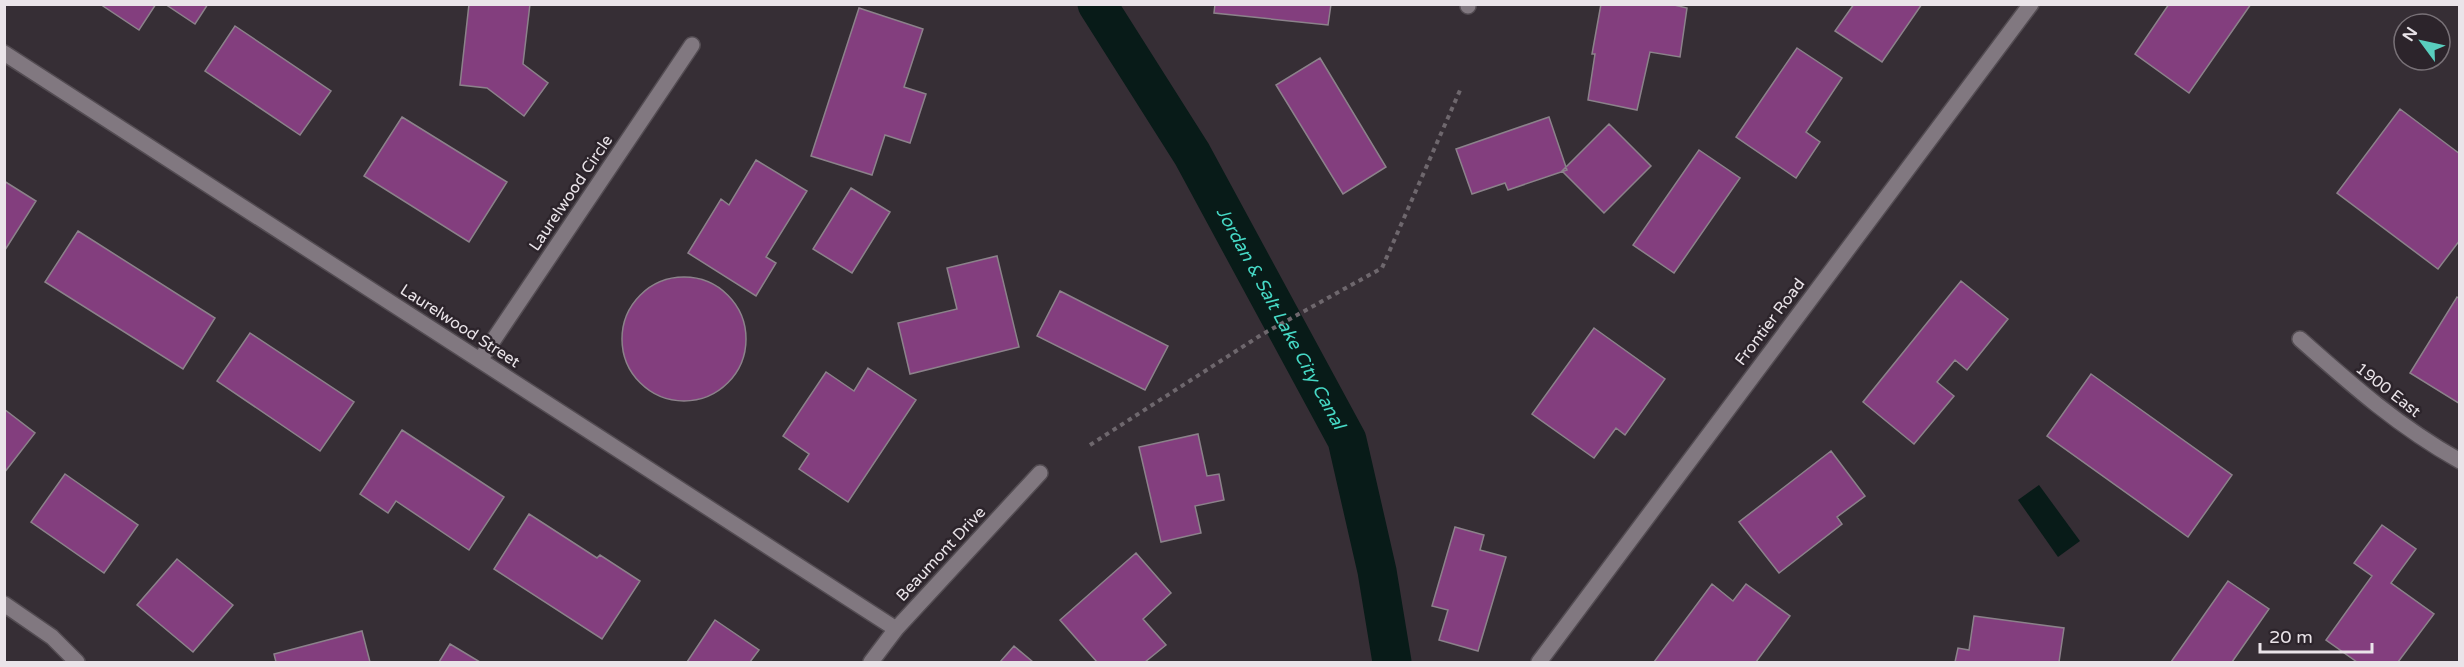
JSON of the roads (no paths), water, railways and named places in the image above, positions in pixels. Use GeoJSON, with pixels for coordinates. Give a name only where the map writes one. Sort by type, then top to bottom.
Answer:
{"type":"FeatureCollection","features":[{"type":"Feature","properties":{"kind":"street","name":"Frontier Road"},"geometry":{"type":"LineString","coordinates":[[1539,663],[2031,4]]}},
{"type":"Feature","properties":{"kind":"street","name":"Laurelwood Circle"},"geometry":{"type":"LineString","coordinates":[[480,360],[692,45]]}},
{"type":"Feature","properties":{"kind":"street","name":"Laurelwood Street"},"geometry":{"type":"LineString","coordinates":[[4,53],[896,628]]}},
{"type":"Feature","properties":{"kind":"street","name":"1900 East"},"geometry":{"type":"LineString","coordinates":[[2300,339],[2374,405],[2460,461]]}},
{"type":"Feature","properties":{"kind":"street","name":"Beaumont Drive"},"geometry":{"type":"LineString","coordinates":[[871,663],[896,628],[1040,473]]}},
{"type":"Feature","properties":{"kind":"street"},"geometry":{"type":"LineString","coordinates":[[4,604],[52,637],[77,663]]}},
{"type":"Feature","properties":{"kind":"waterway","name":"Jordan & Salt Lake City Canal"},"geometry":{"type":"LineString","coordinates":[[1097,4],[1192,154],[1347,440],[1377,571],[1392,662]]}}]}
